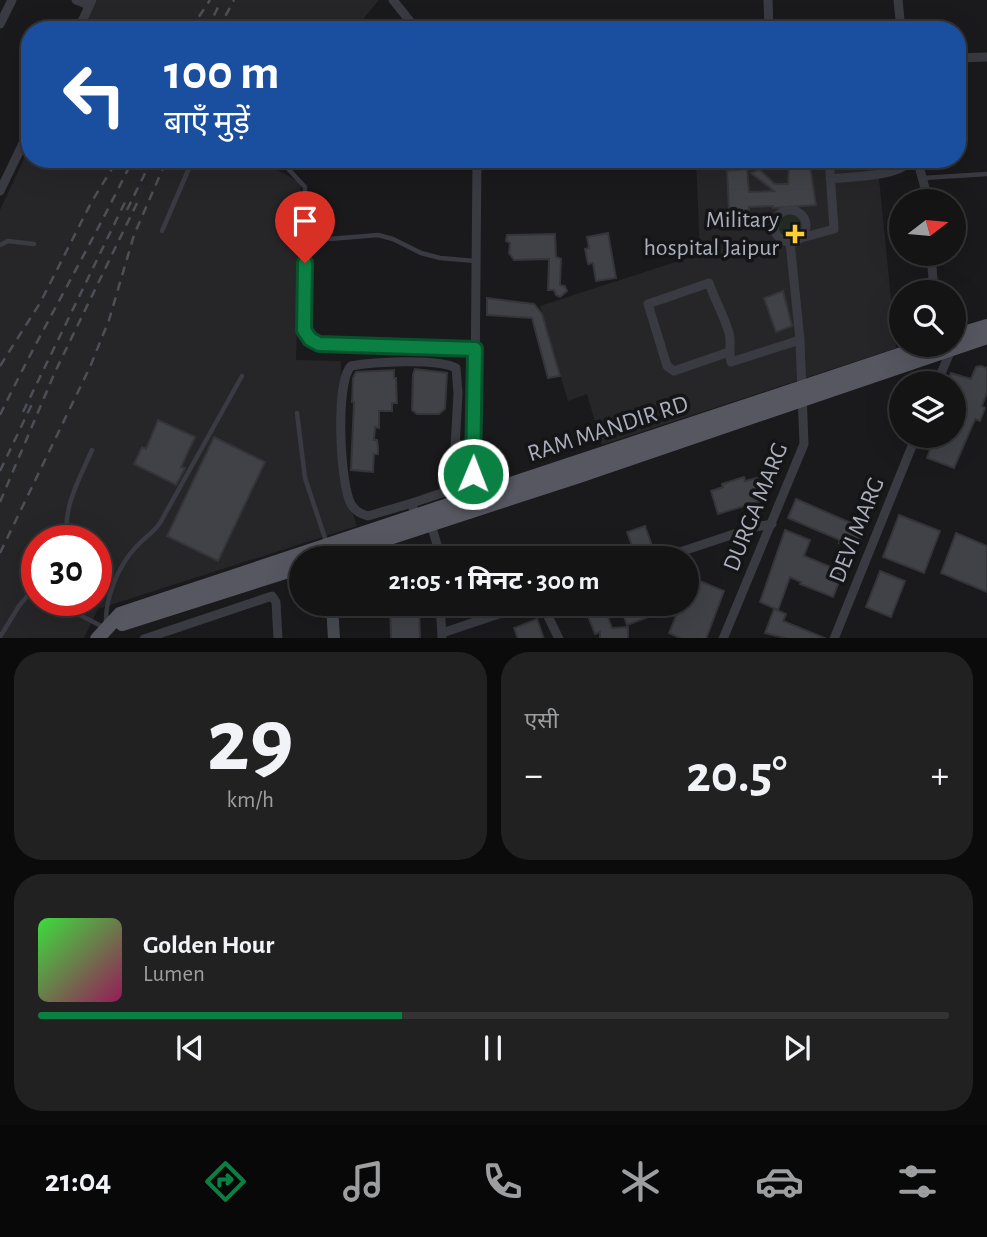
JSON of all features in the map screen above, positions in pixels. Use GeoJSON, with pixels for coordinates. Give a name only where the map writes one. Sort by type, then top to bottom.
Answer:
{"type":"FeatureCollection","features":[{"type":"Feature","properties":{"kind":"main road"},"geometry":{"type":"LineString","coordinates":[[966,336],[987,326]]}},
{"type":"Feature","properties":{"kind":"main road"},"geometry":{"type":"LineString","coordinates":[[966,340],[987,337]]}},
{"type":"Feature","properties":{"kind":"main road","name":"RAM MANDIR RD"},"geometry":{"type":"LineString","coordinates":[[340,546],[413,510],[475,504],[690,426],[802,392],[897,357]]}},
{"type":"Feature","properties":{"kind":"main road"},"geometry":{"type":"LineString","coordinates":[[802,392],[908,357]]}},
{"type":"Feature","properties":{"kind":"main road"},"geometry":{"type":"LineString","coordinates":[[350,546],[430,524],[475,504]]}},
{"type":"Feature","properties":{"kind":"main road","name":"RAM MANDIR RD"},"geometry":{"type":"LineString","coordinates":[[103,635],[120,614],[289,565]]}},
{"type":"Feature","properties":{"kind":"main road"},"geometry":{"type":"LineString","coordinates":[[250,578],[289,570]]}},
{"type":"Feature","properties":{"kind":"street"},"geometry":{"type":"LineString","coordinates":[[0,24],[12,0]]}},
{"type":"Feature","properties":{"kind":"street"},"geometry":{"type":"LineString","coordinates":[[76,0],[91,3],[82,21]]}},
{"type":"Feature","properties":{"kind":"street"},"geometry":{"type":"LineString","coordinates":[[393,0],[410,21]]}},
{"type":"Feature","properties":{"kind":"street"},"geometry":{"type":"LineString","coordinates":[[768,0],[769,21]]}},
{"type":"Feature","properties":{"kind":"street"},"geometry":{"type":"LineString","coordinates":[[898,0],[900,21]]}},
{"type":"Feature","properties":{"kind":"street"},"geometry":{"type":"LineString","coordinates":[[966,58],[987,57]]}},
{"type":"Feature","properties":{"kind":"street"},"geometry":{"type":"LineString","coordinates":[[0,191],[21,148]]}},
{"type":"Feature","properties":{"kind":"street"},"geometry":{"type":"LineString","coordinates":[[475,504],[477,168]]}},
{"type":"Feature","properties":{"kind":"street"},"geometry":{"type":"LineString","coordinates":[[801,238],[806,226],[802,215],[793,210],[783,211],[775,219],[775,232],[782,240],[790,242],[834,229],[829,168]]}},
{"type":"Feature","properties":{"kind":"street"},"geometry":{"type":"LineString","coordinates":[[830,179],[902,168]]}},
{"type":"Feature","properties":{"kind":"street"},"geometry":{"type":"LineString","coordinates":[[919,168],[924,189]]}},
{"type":"Feature","properties":{"kind":"street","name":"DURGA MARG"},"geometry":{"type":"LineString","coordinates":[[723,638],[804,444],[800,340],[790,242]]}},
{"type":"Feature","properties":{"kind":"street"},"geometry":{"type":"LineString","coordinates":[[729,352],[674,371],[667,366],[648,304],[709,284],[728,331],[731,362],[800,340]]}},
{"type":"Feature","properties":{"kind":"street"},"geometry":{"type":"LineString","coordinates":[[406,363],[448,364],[456,368],[458,393],[453,485],[413,510],[368,516],[352,508],[347,496],[342,451],[342,391],[347,370],[351,366],[406,363]]}},
{"type":"Feature","properties":{"kind":"street","name":"DEVI MARG"},"geometry":{"type":"LineString","coordinates":[[834,638],[911,448]]}},
{"type":"Feature","properties":{"kind":"street"},"geometry":{"type":"LineString","coordinates":[[430,524],[437,546]]}},
{"type":"Feature","properties":{"kind":"street"},"geometry":{"type":"LineString","coordinates":[[698,546],[772,524]]}},
{"type":"Feature","properties":{"kind":"street"},"geometry":{"type":"LineString","coordinates":[[250,578],[257,601]]}},
{"type":"Feature","properties":{"kind":"street"},"geometry":{"type":"LineString","coordinates":[[147,638],[272,596],[276,599],[278,638]]}},
{"type":"Feature","properties":{"kind":"street"},"geometry":{"type":"LineString","coordinates":[[333,616],[334,638]]}},
{"type":"Feature","properties":{"kind":"street"},"geometry":{"type":"LineString","coordinates":[[441,616],[442,636],[496,616]]}},
{"type":"Feature","properties":{"kind":"street"},"geometry":{"type":"LineString","coordinates":[[548,616],[559,638]]}},
{"type":"Feature","properties":{"kind":"lane"},"geometry":{"type":"LineString","coordinates":[[162,231],[189,168]]}},
{"type":"Feature","properties":{"kind":"lane"},"geometry":{"type":"LineString","coordinates":[[288,168],[306,187],[304,330],[310,339],[328,346],[475,349]]}},
{"type":"Feature","properties":{"kind":"lane"},"geometry":{"type":"LineString","coordinates":[[922,178],[987,174]]}},
{"type":"Feature","properties":{"kind":"lane"},"geometry":{"type":"LineString","coordinates":[[305,241],[378,235],[430,256],[477,261]]}},
{"type":"Feature","properties":{"kind":"lane"},"geometry":{"type":"LineString","coordinates":[[0,245],[8,242],[34,244]]}},
{"type":"Feature","properties":{"kind":"lane"},"geometry":{"type":"LineString","coordinates":[[112,587],[136,547],[150,536],[160,523],[242,376]]}},
{"type":"Feature","properties":{"kind":"lane"},"geometry":{"type":"LineString","coordinates":[[297,413],[305,478],[326,546]]}},
{"type":"Feature","properties":{"kind":"lane"},"geometry":{"type":"LineString","coordinates":[[66,525],[70,500],[92,450]]}},
{"type":"Feature","properties":{"kind":"lane"},"geometry":{"type":"LineString","coordinates":[[0,638],[21,604]]}},
{"type":"Feature","properties":{"kind":"lane"},"geometry":{"type":"LineString","coordinates":[[75,616],[103,635],[105,616]]}},
{"type":"Feature","properties":{"kind":"shaded area"},"geometry":{"type":"Polygon","coordinates":[[[97,0],[379,0],[362,21],[87,21],[97,0]]]}},
{"type":"Feature","properties":{"kind":"shaded area"},"geometry":{"type":"Polygon","coordinates":[[[21,165],[21,168],[274,168],[301,183],[296,360],[341,361],[340,475],[357,526],[112,605],[112,525],[21,525],[21,616],[95,616],[84,638],[0,638],[0,210],[21,165]]]}},
{"type":"Feature","properties":{"kind":"shaded area"},"geometry":{"type":"Polygon","coordinates":[[[696,168],[878,168],[889,280],[889,350],[602,445],[587,394],[568,401],[540,306],[700,254],[696,168]]]}},
{"type":"Feature","properties":{"kind":"shaded area"},"geometry":{"type":"Polygon","coordinates":[[[789,213],[799,217],[803,227],[799,237],[789,241],[779,237],[775,227],[779,217],[789,213]]]}},
{"type":"Feature","properties":{"kind":"building"},"geometry":{"type":"Polygon","coordinates":[[[789,168],[810,168],[816,205],[749,207],[749,210],[729,211],[727,171],[747,169],[749,192],[774,191],[751,173],[760,170],[775,184],[788,184],[789,168]]]}},
{"type":"Feature","properties":{"kind":"building"},"geometry":{"type":"Polygon","coordinates":[[[608,233],[616,278],[596,281],[593,263],[588,264],[585,249],[589,248],[587,237],[608,233]]]}},
{"type":"Feature","properties":{"kind":"building"},"geometry":{"type":"Polygon","coordinates":[[[555,234],[556,257],[561,259],[560,285],[565,286],[567,291],[560,297],[554,290],[548,290],[549,259],[514,260],[509,253],[510,243],[506,241],[507,235],[555,234]]]}},
{"type":"Feature","properties":{"kind":"building"},"geometry":{"type":"Polygon","coordinates":[[[783,291],[792,326],[776,332],[764,298],[783,291]]]}},
{"type":"Feature","properties":{"kind":"building"},"geometry":{"type":"Polygon","coordinates":[[[487,298],[534,304],[542,314],[560,376],[548,378],[532,318],[487,315],[487,298]]]}},
{"type":"Feature","properties":{"kind":"building"},"geometry":{"type":"Polygon","coordinates":[[[976,367],[987,368],[987,392],[982,406],[985,408],[980,421],[975,419],[966,440],[966,378],[971,379],[976,367]]]}},
{"type":"Feature","properties":{"kind":"building"},"geometry":{"type":"Polygon","coordinates":[[[415,369],[447,373],[445,409],[439,414],[417,414],[412,410],[415,369]]]}},
{"type":"Feature","properties":{"kind":"building"},"geometry":{"type":"Polygon","coordinates":[[[394,370],[397,403],[392,403],[392,411],[379,411],[379,428],[375,427],[374,440],[377,440],[378,454],[374,454],[373,472],[351,470],[353,378],[356,372],[394,370]]]}},
{"type":"Feature","properties":{"kind":"building"},"geometry":{"type":"Polygon","coordinates":[[[158,420],[195,437],[181,467],[185,468],[176,485],[134,464],[142,447],[146,449],[158,420]]]}},
{"type":"Feature","properties":{"kind":"building"},"geometry":{"type":"Polygon","coordinates":[[[214,437],[265,462],[218,561],[167,536],[214,437]]]}},
{"type":"Feature","properties":{"kind":"building"},"geometry":{"type":"Polygon","coordinates":[[[931,448],[963,448],[954,468],[927,458],[931,448]]]}},
{"type":"Feature","properties":{"kind":"building"},"geometry":{"type":"Polygon","coordinates":[[[744,477],[745,481],[757,478],[764,500],[718,514],[711,491],[723,487],[722,484],[744,477]]]}},
{"type":"Feature","properties":{"kind":"building"},"geometry":{"type":"Polygon","coordinates":[[[796,499],[865,529],[859,546],[849,542],[848,546],[839,543],[840,540],[788,518],[796,499]]]}},
{"type":"Feature","properties":{"kind":"building"},"geometry":{"type":"Polygon","coordinates":[[[899,515],[940,531],[924,573],[883,557],[899,515]]]}},
{"type":"Feature","properties":{"kind":"building"},"geometry":{"type":"Polygon","coordinates":[[[645,526],[652,546],[632,546],[627,532],[645,526]]]}},
{"type":"Feature","properties":{"kind":"building"},"geometry":{"type":"Polygon","coordinates":[[[785,530],[810,540],[804,556],[843,572],[833,597],[800,584],[801,582],[790,577],[778,610],[760,602],[785,530]]]}},
{"type":"Feature","properties":{"kind":"building"},"geometry":{"type":"Polygon","coordinates":[[[956,533],[987,546],[987,592],[941,573],[956,533]]]}},
{"type":"Feature","properties":{"kind":"building"},"geometry":{"type":"Polygon","coordinates":[[[880,571],[905,581],[891,617],[866,607],[880,571]]]}},
{"type":"Feature","properties":{"kind":"building"},"geometry":{"type":"Polygon","coordinates":[[[699,581],[724,591],[706,638],[680,638],[669,633],[676,616],[699,616],[699,581]]]}},
{"type":"Feature","properties":{"kind":"building"},"geometry":{"type":"Polygon","coordinates":[[[774,609],[786,614],[783,621],[825,638],[784,638],[765,633],[774,609]]]}},
{"type":"Feature","properties":{"kind":"building"},"geometry":{"type":"Polygon","coordinates":[[[390,616],[419,616],[420,638],[391,638],[390,616]]]}},
{"type":"Feature","properties":{"kind":"building"},"geometry":{"type":"Polygon","coordinates":[[[588,616],[608,616],[612,628],[628,627],[628,638],[600,638],[600,632],[595,634],[588,616]]]}},
{"type":"Feature","properties":{"kind":"building"},"geometry":{"type":"Polygon","coordinates":[[[624,616],[651,616],[627,625],[624,616]]]}},
{"type":"Feature","properties":{"kind":"building"},"geometry":{"type":"Polygon","coordinates":[[[537,619],[544,638],[518,638],[514,628],[537,619]]]}},
{"type":"Feature","properties":{"kind":"railway"},"geometry":{"type":"LineString","coordinates":[[196,21],[210,0]]}},
{"type":"Feature","properties":{"kind":"railway"},"geometry":{"type":"LineString","coordinates":[[223,21],[234,0]]}},
{"type":"Feature","properties":{"kind":"railway"},"geometry":{"type":"LineString","coordinates":[[211,21],[219,5]]}},
{"type":"Feature","properties":{"kind":"railway"},"geometry":{"type":"LineString","coordinates":[[0,366],[40,303],[92,201],[112,168]]}},
{"type":"Feature","properties":{"kind":"railway"},"geometry":{"type":"LineString","coordinates":[[0,415],[128,168]]}},
{"type":"Feature","properties":{"kind":"railway"},"geometry":{"type":"LineString","coordinates":[[127,210],[148,168]]}},
{"type":"Feature","properties":{"kind":"railway"},"geometry":{"type":"LineString","coordinates":[[0,553],[90,367],[109,320],[134,235],[163,168]]}},
{"type":"Feature","properties":{"kind":"railway"},"geometry":{"type":"LineString","coordinates":[[23,412],[127,198]]}},
{"type":"Feature","properties":{"kind":"railway"},"geometry":{"type":"LineString","coordinates":[[0,502],[55,372],[137,203]]}},
{"type":"Feature","properties":{"kind":"railway"},"geometry":{"type":"LineString","coordinates":[[0,471],[32,404]]}},
{"type":"Feature","properties":{"kind":"place","name":"Military hospital Jaipur"},"geometry":{"type":"Point","coordinates":[795,234]}},
{"type":"Feature","properties":{"kind":"route"},"geometry":{"type":"LineString","coordinates":[[305,263],[304,330],[310,339],[319,344],[475,349],[473,474]]}}]}
